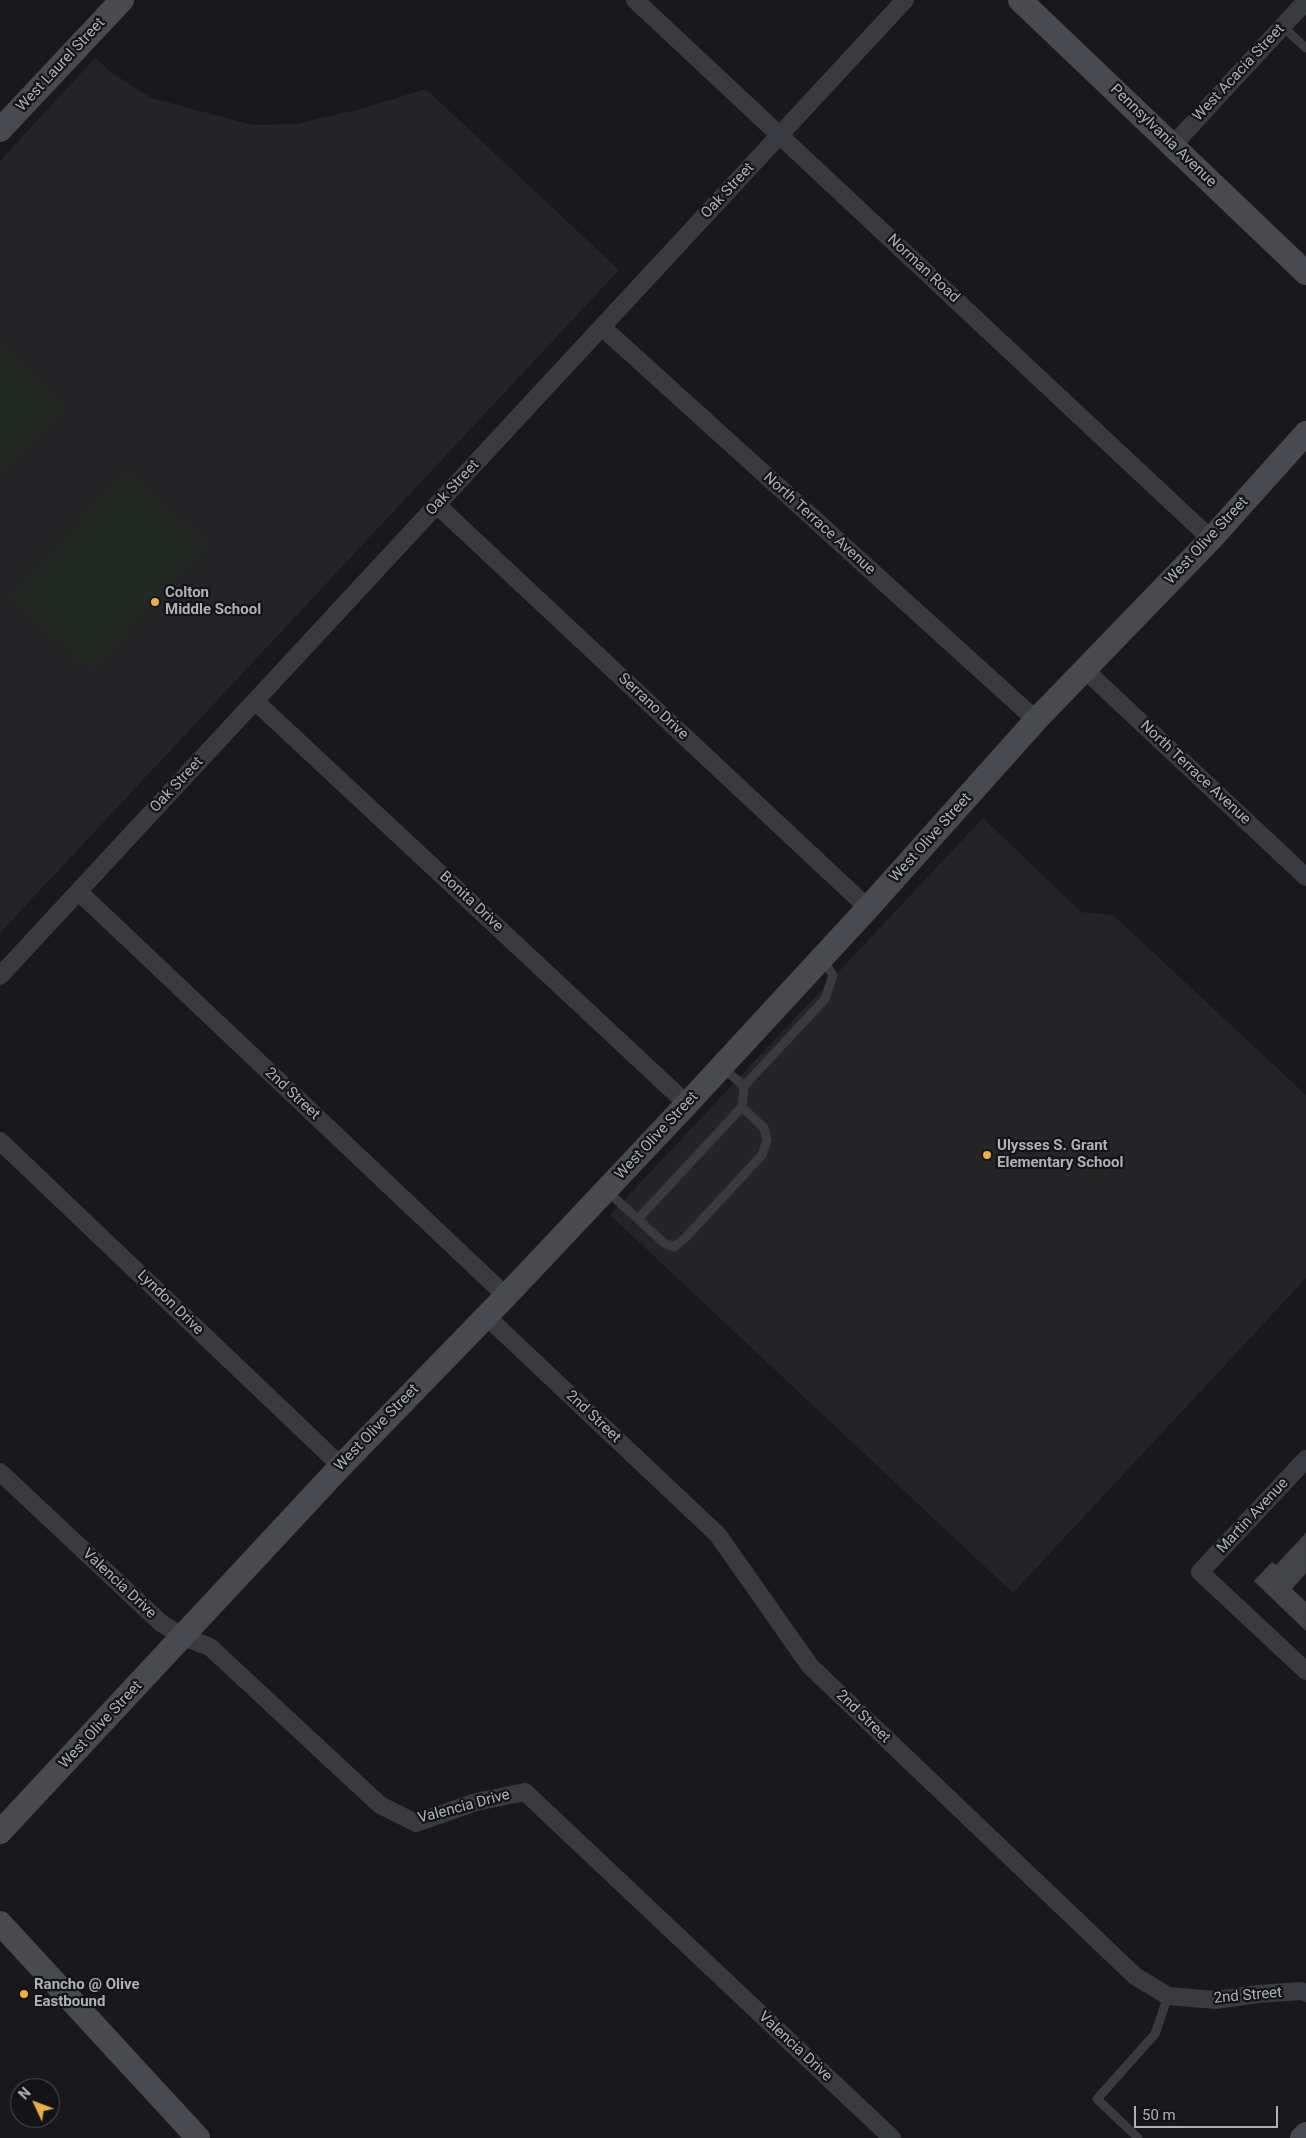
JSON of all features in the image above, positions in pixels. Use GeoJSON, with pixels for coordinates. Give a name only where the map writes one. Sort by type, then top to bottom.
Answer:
{"type":"FeatureCollection","features":[{"type":"Feature","properties":{"kind":"street","name":"West Laurel Street"},"geometry":{"type":"LineString","coordinates":[[0,130],[122,0]]}},
{"type":"Feature","properties":{"kind":"street","name":"Norman Road"},"geometry":{"type":"LineString","coordinates":[[634,0],[1210,539]]}},
{"type":"Feature","properties":{"kind":"street","name":"Oak Street"},"geometry":{"type":"LineString","coordinates":[[0,976],[905,0]]}},
{"type":"Feature","properties":{"kind":"street","name":"Pennsylvania Avenue"},"geometry":{"type":"LineString","coordinates":[[1020,0],[1306,273]]}},
{"type":"Feature","properties":{"kind":"street","name":"West Acacia Street"},"geometry":{"type":"LineString","coordinates":[[1173,145],[1306,1]]}},
{"type":"Feature","properties":{"kind":"street","name":"North Terrace Avenue"},"geometry":{"type":"LineString","coordinates":[[602,327],[1036,720]]}},
{"type":"Feature","properties":{"kind":"street","name":"West Olive Street"},"geometry":{"type":"LineString","coordinates":[[0,1832],[341,1466],[506,1296],[687,1104],[868,908],[1036,720],[1210,539],[1306,433]]}},
{"type":"Feature","properties":{"kind":"street","name":"Serrano Drive"},"geometry":{"type":"LineString","coordinates":[[437,505],[868,908]]}},
{"type":"Feature","properties":{"kind":"street","name":"North Terrace Avenue"},"geometry":{"type":"LineString","coordinates":[[1084,669],[1306,877]]}},
{"type":"Feature","properties":{"kind":"street","name":"Bonita Drive"},"geometry":{"type":"LineString","coordinates":[[256,701],[687,1104]]}},
{"type":"Feature","properties":{"kind":"street","name":"2nd Street"},"geometry":{"type":"LineString","coordinates":[[79,892],[506,1296]]}},
{"type":"Feature","properties":{"kind":"street","name":"Lyndon Drive"},"geometry":{"type":"LineString","coordinates":[[0,1141],[341,1466]]}},
{"type":"Feature","properties":{"kind":"street","name":"2nd Street"},"geometry":{"type":"LineString","coordinates":[[485,1316],[718,1535],[810,1666],[1135,1976],[1168,1996],[1216,2000],[1258,1994],[1301,1991],[1306,1993]]}},
{"type":"Feature","properties":{"kind":"street","name":"Martin Avenue"},"geometry":{"type":"LineString","coordinates":[[1306,1459],[1200,1572],[1306,1671]]}},
{"type":"Feature","properties":{"kind":"street","name":"Valencia Drive"},"geometry":{"type":"LineString","coordinates":[[0,1472],[161,1623],[183,1637],[210,1647],[380,1805],[416,1824],[476,1802],[524,1792],[892,2138]]}},
{"type":"Feature","properties":{"kind":"street"},"geometry":{"type":"LineString","coordinates":[[0,1923],[198,2138]]}},
{"type":"Feature","properties":{"kind":"street"},"geometry":{"type":"LineString","coordinates":[[1302,2138],[1306,2134]]}},
{"type":"Feature","properties":{"kind":"lane"},"geometry":{"type":"LineString","coordinates":[[1282,26],[1306,48]]}},
{"type":"Feature","properties":{"kind":"lane"},"geometry":{"type":"LineString","coordinates":[[638,1219],[742,1107],[744,1086],[825,999],[832,975],[822,958]]}},
{"type":"Feature","properties":{"kind":"lane"},"geometry":{"type":"LineString","coordinates":[[722,1066],[744,1086]]}},
{"type":"Feature","properties":{"kind":"lane"},"geometry":{"type":"LineString","coordinates":[[606,1190],[664,1243],[674,1246],[686,1237],[762,1155],[767,1140],[764,1128],[742,1107]]}},
{"type":"Feature","properties":{"kind":"lane"},"geometry":{"type":"LineString","coordinates":[[1138,2138],[1097,2099],[1155,2034],[1168,1996]]}},
{"type":"Feature","properties":{"kind":"shaded area","name":"Colton Middle School"},"geometry":{"type":"Polygon","coordinates":[[[95,58],[112,73],[151,98],[253,125],[297,124],[360,109],[426,89],[619,270],[0,933],[0,161],[95,58]]]}},
{"type":"Feature","properties":{"kind":"shaded area"},"geometry":{"type":"Polygon","coordinates":[[[0,348],[63,409],[0,473],[0,348]]]}},
{"type":"Feature","properties":{"kind":"shaded area"},"geometry":{"type":"Polygon","coordinates":[[[130,472],[207,546],[89,668],[13,594],[130,472]]]}},
{"type":"Feature","properties":{"kind":"shaded area","name":"Ulysses S. Grant Elementary School"},"geometry":{"type":"Polygon","coordinates":[[[983,818],[1081,912],[1113,915],[1306,1095],[1306,1278],[1013,1593],[610,1215],[983,818]]]}},
{"type":"Feature","properties":{"kind":"building"},"geometry":{"type":"Polygon","coordinates":[[[1306,1533],[1306,1573],[1292,1589],[1306,1602],[1306,1631],[1254,1581],[1272,1562],[1276,1565],[1306,1533]]]}},
{"type":"Feature","properties":{"kind":"place","name":"Colton Middle School"},"geometry":{"type":"Point","coordinates":[155,602]}},
{"type":"Feature","properties":{"kind":"place","name":"Ulysses S. Grant Elementary School"},"geometry":{"type":"Point","coordinates":[987,1155]}},
{"type":"Feature","properties":{"kind":"place","name":"Rancho @ Olive Eastbound"},"geometry":{"type":"Point","coordinates":[24,1994]}}]}
